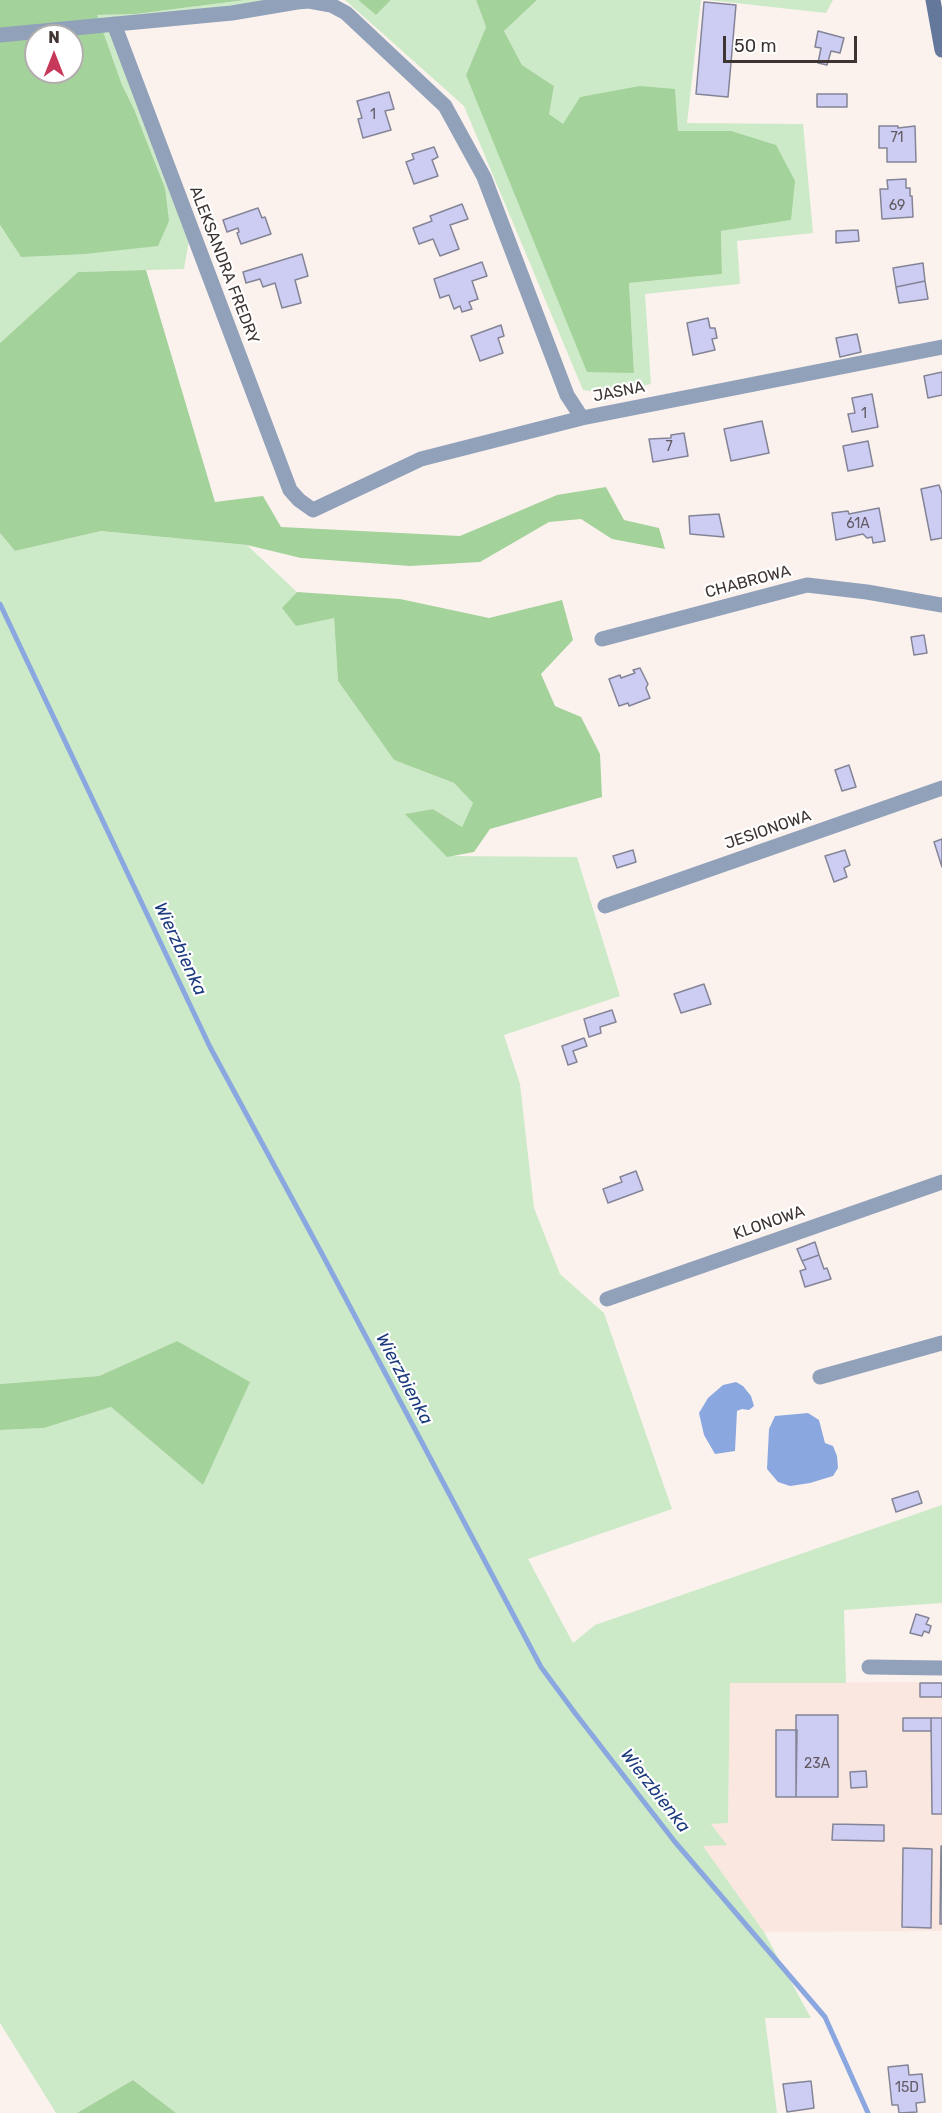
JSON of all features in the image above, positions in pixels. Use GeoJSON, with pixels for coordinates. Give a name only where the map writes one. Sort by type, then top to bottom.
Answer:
{"type":"FeatureCollection","features":[{"type":"Feature","properties":{"kind":"street"},"geometry":{"type":"LineString","coordinates":[[933,0],[942,50]]}},
{"type":"Feature","properties":{"kind":"street"},"geometry":{"type":"LineString","coordinates":[[0,36],[232,13],[309,1],[332,5],[346,13],[445,106],[484,177],[567,395],[582,418]]}},
{"type":"Feature","properties":{"kind":"street","name":"ALEKSANDRA FREDRY"},"geometry":{"type":"LineString","coordinates":[[114,24],[290,490],[313,510]]}},
{"type":"Feature","properties":{"kind":"street","name":"JASNA"},"geometry":{"type":"LineString","coordinates":[[313,510],[421,459],[582,418],[942,347]]}},
{"type":"Feature","properties":{"kind":"street","name":"CHABROWA"},"geometry":{"type":"LineString","coordinates":[[602,639],[807,585],[867,592],[942,605]]}},
{"type":"Feature","properties":{"kind":"street","name":"JESIONOWA"},"geometry":{"type":"LineString","coordinates":[[605,906],[942,788]]}},
{"type":"Feature","properties":{"kind":"street","name":"KLONOWA"},"geometry":{"type":"LineString","coordinates":[[607,1299],[942,1182]]}},
{"type":"Feature","properties":{"kind":"street"},"geometry":{"type":"LineString","coordinates":[[820,1377],[942,1343]]}},
{"type":"Feature","properties":{"kind":"street"},"geometry":{"type":"LineString","coordinates":[[869,1667],[942,1668]]}},
{"type":"Feature","properties":{"kind":"shaded area"},"geometry":{"type":"Polygon","coordinates":[[[942,1682],[942,1931],[764,1932],[702,1845],[726,1845],[711,1824],[728,1822],[730,1683],[942,1682]]]}},
{"type":"Feature","properties":{"kind":"green space"},"geometry":{"type":"Polygon","coordinates":[[[0,0],[245,0],[136,14],[97,15],[122,85],[134,109],[165,188],[169,221],[158,246],[85,254],[21,257],[0,225],[0,0]]]}},
{"type":"Feature","properties":{"kind":"green space"},"geometry":{"type":"Polygon","coordinates":[[[245,0],[275,0],[233,8],[120,19],[191,229],[184,269],[78,272],[0,343],[0,225],[21,257],[165,188],[96,15],[136,14],[245,0]]]}},
{"type":"Feature","properties":{"kind":"green space"},"geometry":{"type":"Polygon","coordinates":[[[345,0],[358,0],[376,15],[391,0],[476,0],[486,27],[466,75],[634,373],[629,283],[722,274],[721,231],[791,220],[731,131],[678,131],[675,90],[580,97],[564,125],[548,114],[554,86],[522,65],[504,31],[537,0],[701,0],[687,123],[803,124],[813,233],[737,241],[740,284],[645,294],[651,384],[608,394],[583,390],[464,106],[345,0]]]}},
{"type":"Feature","properties":{"kind":"green space"},"geometry":{"type":"Polygon","coordinates":[[[358,0],[391,0],[376,15],[358,0]]]}},
{"type":"Feature","properties":{"kind":"green space"},"geometry":{"type":"Polygon","coordinates":[[[476,0],[537,0],[504,31],[522,65],[554,86],[549,114],[563,124],[580,97],[640,86],[675,89],[678,131],[731,131],[776,145],[795,181],[791,220],[721,231],[722,274],[629,283],[634,373],[587,372],[466,75],[486,27],[476,0]]]}},
{"type":"Feature","properties":{"kind":"green space"},"geometry":{"type":"Polygon","coordinates":[[[708,0],[833,0],[826,13],[708,0]]]}},
{"type":"Feature","properties":{"kind":"green space"},"geometry":{"type":"Polygon","coordinates":[[[146,270],[215,502],[263,496],[281,527],[460,536],[557,495],[606,487],[624,520],[659,528],[665,549],[612,539],[581,519],[549,522],[480,562],[410,566],[301,558],[247,545],[101,531],[15,551],[0,533],[0,343],[78,272],[146,270]]]}},
{"type":"Feature","properties":{"kind":"green space"},"geometry":{"type":"Polygon","coordinates":[[[101,531],[247,545],[297,592],[283,608],[334,618],[338,681],[394,760],[454,783],[473,803],[462,827],[433,809],[406,814],[447,856],[577,857],[620,996],[504,1035],[520,1084],[534,1208],[560,1274],[604,1313],[672,1509],[528,1559],[573,1643],[595,1625],[942,1505],[942,1603],[844,1610],[846,1683],[730,1683],[728,1823],[711,1824],[727,1845],[703,1846],[764,1932],[811,2018],[765,2018],[777,2113],[176,2113],[133,2080],[77,2113],[56,2113],[0,2023],[0,1430],[44,1428],[111,1407],[203,1485],[177,1341],[99,1376],[0,1384],[0,533],[15,551],[101,531]]]}},
{"type":"Feature","properties":{"kind":"green space"},"geometry":{"type":"Polygon","coordinates":[[[297,592],[400,599],[489,618],[562,600],[573,640],[541,674],[555,706],[581,717],[600,754],[602,797],[490,829],[474,852],[447,857],[405,814],[433,809],[462,827],[473,803],[454,783],[394,760],[338,681],[334,618],[296,626],[282,608],[297,592]]]}},
{"type":"Feature","properties":{"kind":"green space"},"geometry":{"type":"Polygon","coordinates":[[[177,1341],[250,1382],[203,1485],[111,1407],[44,1428],[0,1430],[0,1384],[99,1376],[177,1341]]]}},
{"type":"Feature","properties":{"kind":"green space"},"geometry":{"type":"Polygon","coordinates":[[[133,2080],[176,2113],[77,2113],[133,2080]]]}},
{"type":"Feature","properties":{"kind":"water"},"geometry":{"type":"Polygon","coordinates":[[[736,1382],[743,1386],[751,1396],[754,1406],[749,1410],[737,1411],[735,1451],[715,1454],[704,1435],[699,1413],[708,1398],[723,1385],[736,1382]]]}},
{"type":"Feature","properties":{"kind":"water"},"geometry":{"type":"Polygon","coordinates":[[[808,1413],[819,1420],[825,1443],[833,1446],[837,1456],[838,1468],[833,1476],[810,1483],[790,1486],[778,1482],[767,1469],[769,1429],[775,1416],[808,1413]]]}},
{"type":"Feature","properties":{"kind":"building"},"geometry":{"type":"Polygon","coordinates":[[[704,2],[736,5],[728,97],[696,94],[704,2]]]}},
{"type":"Feature","properties":{"kind":"building"},"geometry":{"type":"Polygon","coordinates":[[[818,31],[844,38],[840,53],[831,51],[827,65],[818,63],[821,48],[815,47],[818,31]]]}},
{"type":"Feature","properties":{"kind":"building"},"geometry":{"type":"Polygon","coordinates":[[[389,92],[394,109],[385,111],[391,130],[363,138],[358,119],[362,118],[357,101],[389,92]]]}},
{"type":"Feature","properties":{"kind":"building"},"geometry":{"type":"Polygon","coordinates":[[[817,94],[847,94],[847,107],[817,107],[817,94]]]}},
{"type":"Feature","properties":{"kind":"building"},"geometry":{"type":"Polygon","coordinates":[[[879,126],[898,126],[898,128],[915,126],[916,162],[887,162],[887,148],[879,148],[879,126]]]}},
{"type":"Feature","properties":{"kind":"building"},"geometry":{"type":"Polygon","coordinates":[[[434,147],[438,157],[432,160],[438,176],[414,184],[406,162],[414,159],[412,154],[434,147]]]}},
{"type":"Feature","properties":{"kind":"building"},"geometry":{"type":"Polygon","coordinates":[[[906,179],[906,188],[910,188],[910,196],[912,196],[913,217],[882,219],[880,189],[888,189],[887,180],[906,179]]]}},
{"type":"Feature","properties":{"kind":"building"},"geometry":{"type":"Polygon","coordinates":[[[462,204],[468,219],[450,225],[459,249],[440,256],[433,239],[419,244],[413,228],[432,221],[430,216],[462,204]]]}},
{"type":"Feature","properties":{"kind":"building"},"geometry":{"type":"Polygon","coordinates":[[[258,208],[262,218],[265,217],[271,234],[241,244],[237,233],[238,228],[227,232],[223,220],[258,208]]]}},
{"type":"Feature","properties":{"kind":"building"},"geometry":{"type":"Polygon","coordinates":[[[858,230],[859,241],[836,243],[836,231],[858,230]]]}},
{"type":"Feature","properties":{"kind":"building"},"geometry":{"type":"Polygon","coordinates":[[[302,254],[308,276],[295,280],[301,303],[282,308],[275,283],[263,287],[260,279],[246,283],[243,272],[302,254]]]}},
{"type":"Feature","properties":{"kind":"building"},"geometry":{"type":"Polygon","coordinates":[[[482,262],[487,276],[472,281],[478,299],[469,302],[472,309],[462,312],[460,306],[454,309],[449,295],[440,298],[434,279],[482,262]]]}},
{"type":"Feature","properties":{"kind":"building"},"geometry":{"type":"Polygon","coordinates":[[[923,263],[925,281],[896,287],[893,268],[923,263]]]}},
{"type":"Feature","properties":{"kind":"building"},"geometry":{"type":"Polygon","coordinates":[[[925,281],[928,299],[899,303],[896,287],[925,281]]]}},
{"type":"Feature","properties":{"kind":"building"},"geometry":{"type":"Polygon","coordinates":[[[708,318],[710,328],[715,328],[717,338],[712,339],[715,350],[693,355],[687,323],[708,318]]]}},
{"type":"Feature","properties":{"kind":"building"},"geometry":{"type":"Polygon","coordinates":[[[501,325],[504,336],[498,338],[503,353],[480,361],[471,336],[501,325]]]}},
{"type":"Feature","properties":{"kind":"building"},"geometry":{"type":"Polygon","coordinates":[[[857,334],[861,352],[840,357],[836,338],[857,334]]]}},
{"type":"Feature","properties":{"kind":"building"},"geometry":{"type":"Polygon","coordinates":[[[942,372],[942,395],[928,398],[924,376],[942,372]]]}},
{"type":"Feature","properties":{"kind":"building"},"geometry":{"type":"Polygon","coordinates":[[[872,394],[878,427],[852,432],[848,414],[855,413],[852,398],[872,394]]]}},
{"type":"Feature","properties":{"kind":"building"},"geometry":{"type":"Polygon","coordinates":[[[762,421],[769,453],[731,461],[724,429],[762,421]]]}},
{"type":"Feature","properties":{"kind":"building"},"geometry":{"type":"Polygon","coordinates":[[[684,433],[688,456],[653,462],[649,439],[671,438],[671,435],[684,433]]]}},
{"type":"Feature","properties":{"kind":"building"},"geometry":{"type":"Polygon","coordinates":[[[868,441],[873,466],[848,471],[843,446],[868,441]]]}},
{"type":"Feature","properties":{"kind":"building"},"geometry":{"type":"Polygon","coordinates":[[[939,485],[942,494],[942,538],[931,540],[921,489],[939,485]]]}},
{"type":"Feature","properties":{"kind":"building"},"geometry":{"type":"Polygon","coordinates":[[[879,508],[885,541],[873,543],[872,537],[867,538],[863,534],[836,540],[832,513],[848,511],[849,514],[879,508]]]}},
{"type":"Feature","properties":{"kind":"building"},"geometry":{"type":"Polygon","coordinates":[[[719,514],[724,537],[690,534],[689,516],[719,514]]]}},
{"type":"Feature","properties":{"kind":"building"},"geometry":{"type":"Polygon","coordinates":[[[924,635],[927,653],[914,655],[911,637],[924,635]]]}},
{"type":"Feature","properties":{"kind":"building"},"geometry":{"type":"Polygon","coordinates":[[[640,668],[648,684],[646,688],[650,698],[629,706],[628,703],[619,706],[609,679],[620,675],[621,678],[635,673],[633,670],[640,668]]]}},
{"type":"Feature","properties":{"kind":"building"},"geometry":{"type":"Polygon","coordinates":[[[849,765],[856,787],[842,791],[835,770],[849,765]]]}},
{"type":"Feature","properties":{"kind":"building"},"geometry":{"type":"Polygon","coordinates":[[[942,839],[942,867],[934,842],[942,839]]]}},
{"type":"Feature","properties":{"kind":"building"},"geometry":{"type":"Polygon","coordinates":[[[633,850],[636,862],[617,868],[613,856],[633,850]]]}},
{"type":"Feature","properties":{"kind":"building"},"geometry":{"type":"Polygon","coordinates":[[[845,850],[850,865],[844,868],[847,877],[834,882],[825,856],[845,850]]]}},
{"type":"Feature","properties":{"kind":"building"},"geometry":{"type":"Polygon","coordinates":[[[704,984],[711,1004],[681,1013],[674,994],[704,984]]]}},
{"type":"Feature","properties":{"kind":"building"},"geometry":{"type":"Polygon","coordinates":[[[612,1010],[616,1022],[600,1027],[601,1033],[589,1037],[584,1019],[612,1010]]]}},
{"type":"Feature","properties":{"kind":"building"},"geometry":{"type":"Polygon","coordinates":[[[584,1038],[587,1046],[573,1051],[577,1062],[568,1065],[562,1046],[584,1038]]]}},
{"type":"Feature","properties":{"kind":"building"},"geometry":{"type":"Polygon","coordinates":[[[636,1171],[643,1190],[608,1203],[603,1189],[622,1182],[620,1177],[636,1171]]]}},
{"type":"Feature","properties":{"kind":"building"},"geometry":{"type":"Polygon","coordinates":[[[815,1242],[819,1255],[802,1261],[797,1249],[815,1242]]]}},
{"type":"Feature","properties":{"kind":"building"},"geometry":{"type":"Polygon","coordinates":[[[819,1255],[831,1279],[805,1287],[800,1271],[806,1269],[802,1261],[819,1255]]]}},
{"type":"Feature","properties":{"kind":"building"},"geometry":{"type":"Polygon","coordinates":[[[918,1491],[922,1503],[896,1512],[892,1499],[918,1491]]]}},
{"type":"Feature","properties":{"kind":"building"},"geometry":{"type":"Polygon","coordinates":[[[916,1614],[929,1618],[926,1624],[931,1626],[929,1633],[924,1631],[922,1636],[910,1633],[916,1614]]]}},
{"type":"Feature","properties":{"kind":"building"},"geometry":{"type":"Polygon","coordinates":[[[920,1683],[942,1683],[942,1697],[920,1697],[920,1683]]]}},
{"type":"Feature","properties":{"kind":"building"},"geometry":{"type":"Polygon","coordinates":[[[796,1715],[838,1715],[838,1797],[796,1797],[796,1715]]]}},
{"type":"Feature","properties":{"kind":"building"},"geometry":{"type":"Polygon","coordinates":[[[903,1718],[931,1718],[931,1731],[903,1731],[903,1718]]]}},
{"type":"Feature","properties":{"kind":"building"},"geometry":{"type":"Polygon","coordinates":[[[931,1718],[942,1718],[942,1814],[932,1814],[931,1718]]]}},
{"type":"Feature","properties":{"kind":"building"},"geometry":{"type":"Polygon","coordinates":[[[776,1730],[797,1730],[796,1797],[776,1797],[776,1730]]]}},
{"type":"Feature","properties":{"kind":"building"},"geometry":{"type":"Polygon","coordinates":[[[866,1771],[867,1787],[851,1788],[850,1772],[866,1771]]]}},
{"type":"Feature","properties":{"kind":"building"},"geometry":{"type":"Polygon","coordinates":[[[833,1824],[884,1825],[884,1841],[832,1840],[833,1824]]]}},
{"type":"Feature","properties":{"kind":"building"},"geometry":{"type":"Polygon","coordinates":[[[941,1846],[942,1924],[940,1924],[941,1846]]]}},
{"type":"Feature","properties":{"kind":"building"},"geometry":{"type":"Polygon","coordinates":[[[903,1848],[932,1849],[931,1928],[902,1927],[903,1848]]]}},
{"type":"Feature","properties":{"kind":"building"},"geometry":{"type":"Polygon","coordinates":[[[908,2065],[909,2075],[922,2074],[925,2102],[916,2103],[917,2112],[899,2113],[898,2105],[892,2105],[888,2067],[908,2065]]]}},
{"type":"Feature","properties":{"kind":"building"},"geometry":{"type":"Polygon","coordinates":[[[811,2081],[814,2108],[787,2112],[783,2084],[811,2081]]]}},
{"type":"Feature","properties":{"kind":"waterway","name":"Wierzbienka"},"geometry":{"type":"LineString","coordinates":[[0,604],[210,1047],[541,1667],[675,1842],[825,2017],[868,2113]]}}]}
